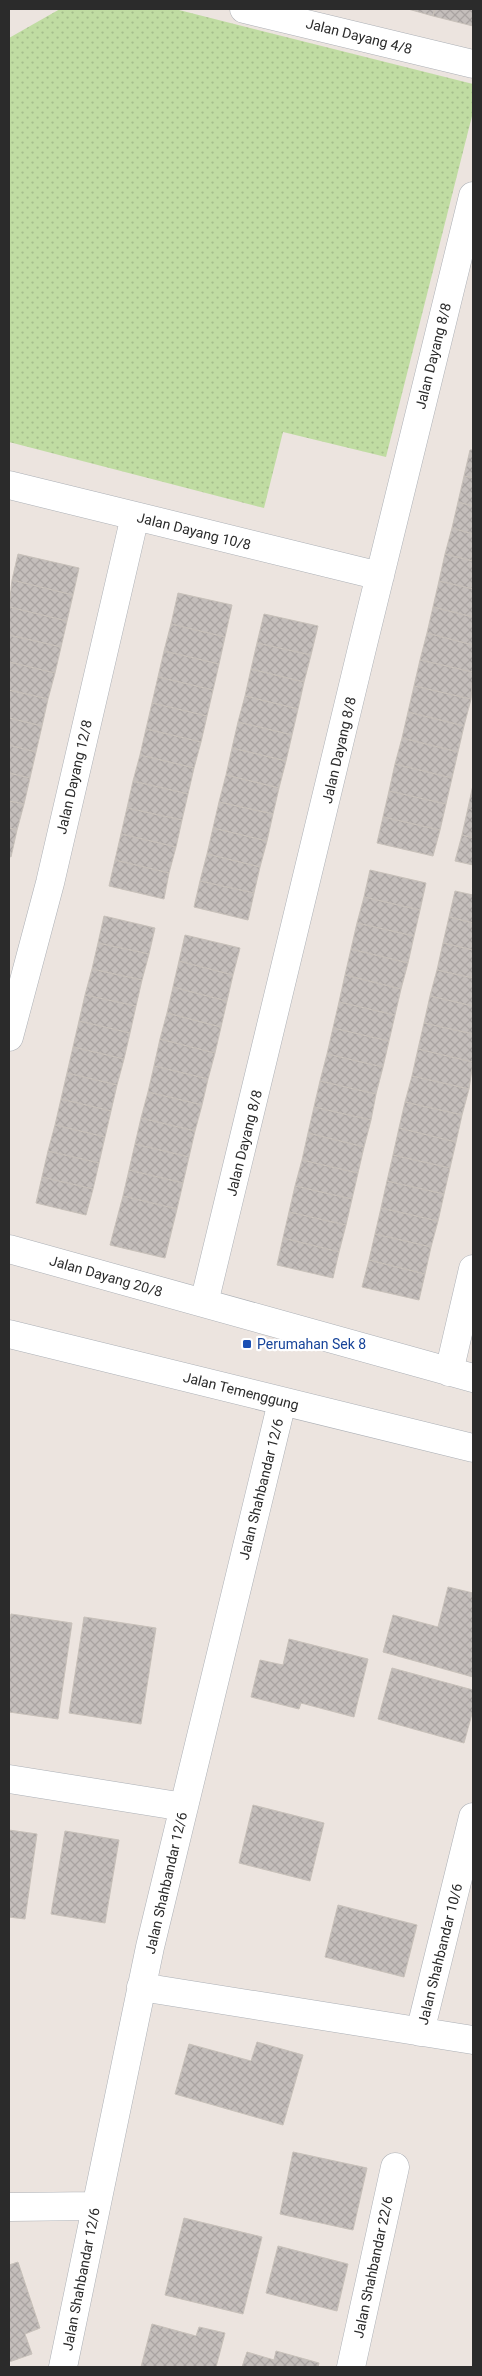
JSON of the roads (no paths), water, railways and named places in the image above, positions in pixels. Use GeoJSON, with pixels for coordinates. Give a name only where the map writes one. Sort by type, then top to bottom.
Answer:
{"type":"FeatureCollection","features":[{"type":"Feature","properties":{"kind":"street","name":"Jalan Dayang 4/8"},"geometry":{"type":"LineString","coordinates":[[244,9],[473,64]]}},
{"type":"Feature","properties":{"kind":"street","name":"Jalan Dayang 8/8"},"geometry":{"type":"LineString","coordinates":[[204,1304],[293,944],[380,576],[473,196]]}},
{"type":"Feature","properties":{"kind":"street","name":"Jalan Dayang 10/8"},"geometry":{"type":"LineString","coordinates":[[9,485],[380,576]]}},
{"type":"Feature","properties":{"kind":"street","name":"Jalan Dayang 12/8"},"geometry":{"type":"LineString","coordinates":[[9,1037],[50,883],[135,516]]}},
{"type":"Feature","properties":{"kind":"street","name":"Jalan Dayang 20/8"},"geometry":{"type":"LineString","coordinates":[[9,1249],[461,1375]]}},
{"type":"Feature","properties":{"kind":"street"},"geometry":{"type":"LineString","coordinates":[[461,1375],[473,1269]]}},
{"type":"Feature","properties":{"kind":"street","name":"Jalan Temenggung"},"geometry":{"type":"LineString","coordinates":[[9,1334],[473,1448]]}},
{"type":"Feature","properties":{"kind":"street","name":"Jalan Shahbandar 12/6"},"geometry":{"type":"LineString","coordinates":[[63,2367],[141,1987],[282,1402]]}},
{"type":"Feature","properties":{"kind":"street"},"geometry":{"type":"LineString","coordinates":[[9,1779],[184,1807]]}},
{"type":"Feature","properties":{"kind":"street","name":"Jalan Shahbandar 10/6"},"geometry":{"type":"LineString","coordinates":[[420,2032],[473,1817]]}},
{"type":"Feature","properties":{"kind":"street"},"geometry":{"type":"LineString","coordinates":[[141,1987],[473,2040]]}},
{"type":"Feature","properties":{"kind":"street","name":"Jalan Shahbandar 22/6"},"geometry":{"type":"LineString","coordinates":[[352,2367],[395,2167]]}},
{"type":"Feature","properties":{"kind":"street"},"geometry":{"type":"LineString","coordinates":[[9,2207],[95,2206]]}},
{"type":"Feature","properties":{"kind":"place","name":"Perumahan Sek 8"},"geometry":{"type":"Point","coordinates":[247,1344]}}]}
